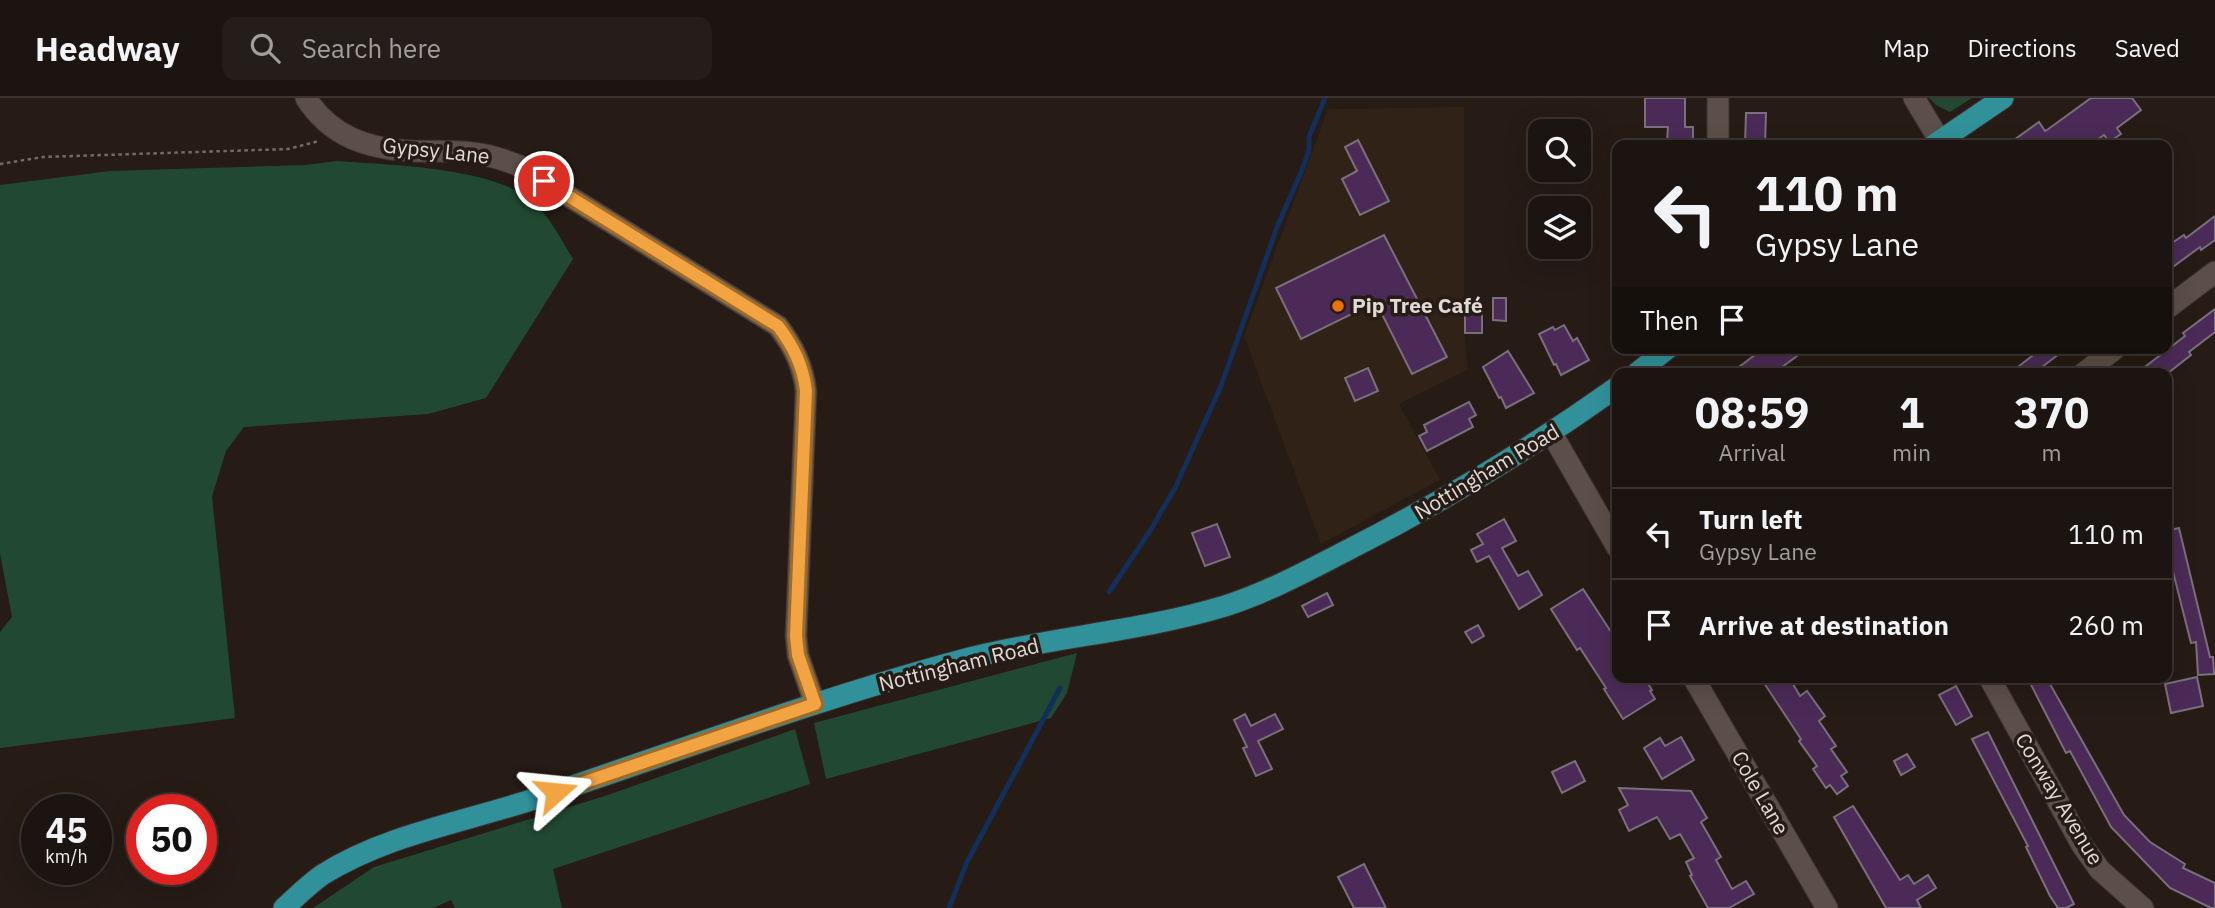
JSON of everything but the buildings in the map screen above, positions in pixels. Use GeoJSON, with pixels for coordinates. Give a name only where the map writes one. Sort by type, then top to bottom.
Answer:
{"type":"FeatureCollection","features":[{"type":"Feature","properties":{"kind":"main road"},"geometry":{"type":"LineString","coordinates":[[1941,140],[2003,98]]}},
{"type":"Feature","properties":{"kind":"main road"},"geometry":{"type":"LineString","coordinates":[[1643,368],[1661,354]]}},
{"type":"Feature","properties":{"kind":"main road","name":"Nottingham Road"},"geometry":{"type":"LineString","coordinates":[[284,908],[323,875],[373,850],[815,704],[993,652],[1160,622],[1245,599],[1403,523],[1552,434],[1612,391]]}},
{"type":"Feature","properties":{"kind":"street","name":"Gypsy Lane"},"geometry":{"type":"LineString","coordinates":[[306,98],[322,120],[338,132],[372,145],[412,151],[471,153],[498,157],[520,166],[778,326],[799,359],[806,391],[796,636],[798,655],[815,704]]}},
{"type":"Feature","properties":{"kind":"street"},"geometry":{"type":"LineString","coordinates":[[1718,98],[1718,140]]}},
{"type":"Feature","properties":{"kind":"street"},"geometry":{"type":"LineString","coordinates":[[1914,98],[1935,140]]}},
{"type":"Feature","properties":{"kind":"street"},"geometry":{"type":"LineString","coordinates":[[2172,305],[2215,272]]}},
{"type":"Feature","properties":{"kind":"street"},"geometry":{"type":"LineString","coordinates":[[2090,368],[2108,354]]}},
{"type":"Feature","properties":{"kind":"street"},"geometry":{"type":"LineString","coordinates":[[1552,434],[1612,538]]}},
{"type":"Feature","properties":{"kind":"street","name":"Cole Lane"},"geometry":{"type":"LineString","coordinates":[[1696,683],[1827,908]]}},
{"type":"Feature","properties":{"kind":"street","name":"Conway Avenue"},"geometry":{"type":"LineString","coordinates":[[1992,683],[2086,851],[2100,870],[2143,908]]}},
{"type":"Feature","properties":{"kind":"path"},"geometry":{"type":"LineString","coordinates":[[0,164],[43,157],[288,149],[318,142],[338,132]]}},
{"type":"Feature","properties":{"kind":"shaded area"},"geometry":{"type":"Polygon","coordinates":[[[1464,107],[1464,332],[1468,369],[1399,404],[1440,480],[1321,544],[1244,336],[1328,109],[1464,107]]]}},
{"type":"Feature","properties":{"kind":"green space"},"geometry":{"type":"Polygon","coordinates":[[[1929,98],[1972,98],[1950,112],[1929,98]]]}},
{"type":"Feature","properties":{"kind":"green space"},"geometry":{"type":"Polygon","coordinates":[[[337,161],[411,166],[467,174],[515,190],[532,201],[544,214],[573,259],[486,398],[428,414],[244,427],[226,451],[212,496],[235,718],[0,748],[0,632],[12,617],[0,553],[0,185],[110,171],[305,165],[337,161]]]}},
{"type":"Feature","properties":{"kind":"green space"},"geometry":{"type":"Polygon","coordinates":[[[1077,653],[1067,693],[1051,718],[826,779],[814,723],[1077,653]]]}},
{"type":"Feature","properties":{"kind":"green space"},"geometry":{"type":"Polygon","coordinates":[[[795,729],[810,784],[553,869],[562,908],[455,908],[451,900],[433,908],[313,908],[374,867],[605,796],[795,729]]]}},
{"type":"Feature","properties":{"kind":"waterway"},"geometry":{"type":"LineString","coordinates":[[1109,592],[1176,486],[1221,386],[1277,227],[1302,170],[1309,150],[1309,137],[1325,98]]}},
{"type":"Feature","properties":{"kind":"waterway"},"geometry":{"type":"LineString","coordinates":[[949,908],[967,862],[1060,688]]}},
{"type":"Feature","properties":{"kind":"place","name":"Pip Tree Café"},"geometry":{"type":"Point","coordinates":[1338,306]}},
{"type":"Feature","properties":{"kind":"route"},"geometry":{"type":"LineString","coordinates":[[544,181],[778,326],[790,341],[804,374],[806,391],[796,636],[798,655],[815,704],[556,792]]}}]}
